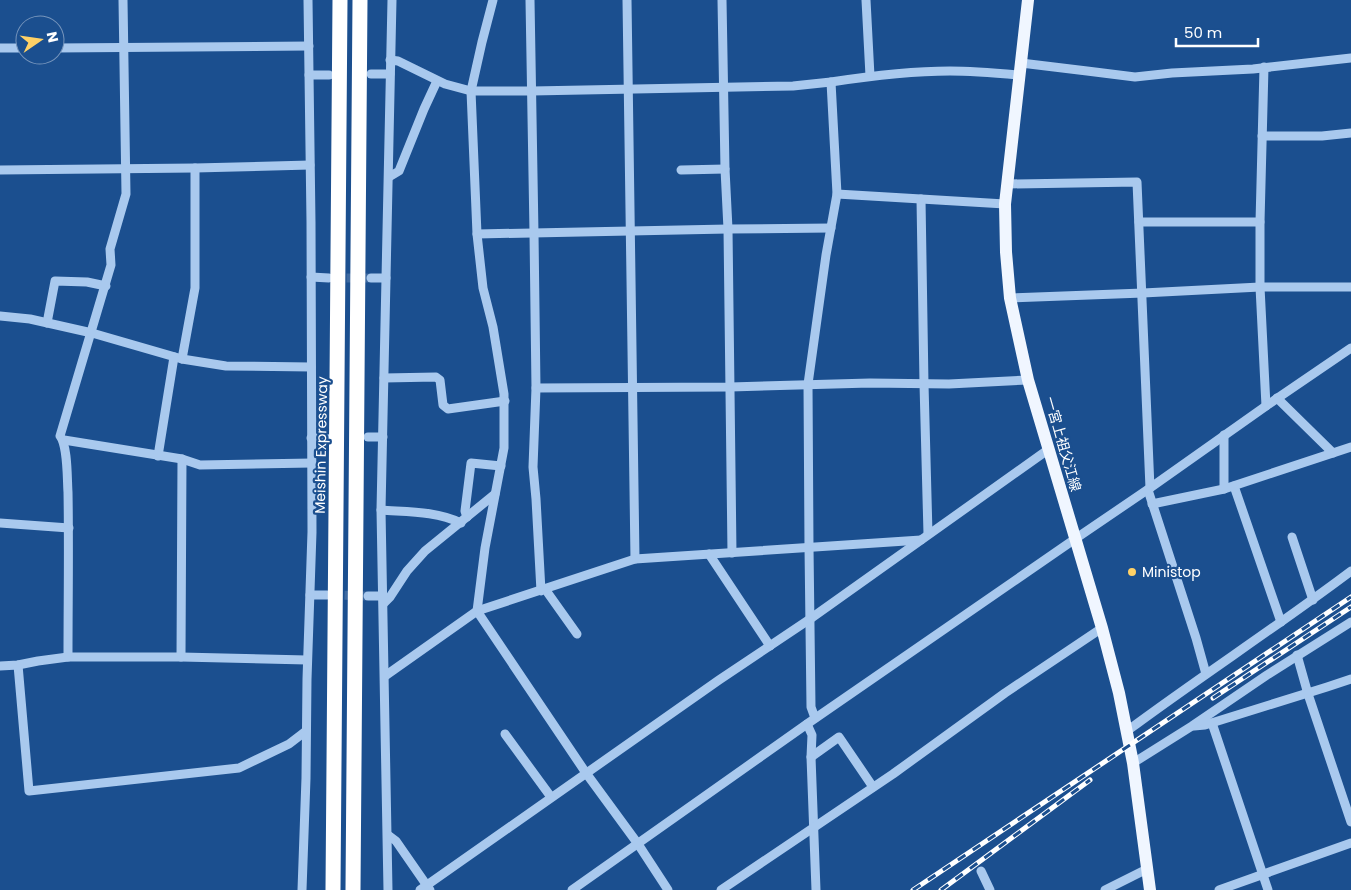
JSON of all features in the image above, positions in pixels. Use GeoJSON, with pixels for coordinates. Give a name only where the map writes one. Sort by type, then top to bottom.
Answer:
{"type":"FeatureCollection","features":[{"type":"Feature","properties":{"kind":"highway","name":"Meishin Expressway"},"geometry":{"type":"LineString","coordinates":[[334,890],[340,0]]}},
{"type":"Feature","properties":{"kind":"highway"},"geometry":{"type":"LineString","coordinates":[[353,890],[360,0]]}},
{"type":"Feature","properties":{"kind":"main road","name":"一宮上祖父江線"},"geometry":{"type":"LineString","coordinates":[[1028,0],[1005,204],[1006,252],[1010,298],[1028,380],[1102,628],[1119,693],[1133,763],[1150,890]]}},
{"type":"Feature","properties":{"kind":"street"},"geometry":{"type":"LineString","coordinates":[[68,657],[69,528],[67,466],[64,440],[60,436],[106,286],[111,265],[110,249],[126,194],[123,0]]}},
{"type":"Feature","properties":{"kind":"street"},"geometry":{"type":"LineString","coordinates":[[302,890],[312,532],[308,0]]}},
{"type":"Feature","properties":{"kind":"street"},"geometry":{"type":"LineString","coordinates":[[388,890],[381,510],[392,0]]}},
{"type":"Feature","properties":{"kind":"street"},"geometry":{"type":"LineString","coordinates":[[493,0],[471,91],[477,234],[483,288],[493,327],[505,401],[504,448],[485,548],[477,611],[586,773],[638,844],[668,890]]}},
{"type":"Feature","properties":{"kind":"street"},"geometry":{"type":"LineString","coordinates":[[530,0],[536,388],[533,467],[543,590],[577,634]]}},
{"type":"Feature","properties":{"kind":"street"},"geometry":{"type":"LineString","coordinates":[[627,0],[635,559]]}},
{"type":"Feature","properties":{"kind":"street"},"geometry":{"type":"LineString","coordinates":[[722,0],[728,229],[732,553]]}},
{"type":"Feature","properties":{"kind":"street"},"geometry":{"type":"LineString","coordinates":[[866,0],[870,76]]}},
{"type":"Feature","properties":{"kind":"street"},"geometry":{"type":"LineString","coordinates":[[65,48],[309,46]]}},
{"type":"Feature","properties":{"kind":"street"},"geometry":{"type":"LineString","coordinates":[[0,48],[15,48]]}},
{"type":"Feature","properties":{"kind":"street"},"geometry":{"type":"LineString","coordinates":[[390,60],[398,61],[437,81],[471,91],[532,91],[793,86],[870,76],[1020,69],[1135,77],[1253,69],[1351,58]]}},
{"type":"Feature","properties":{"kind":"street"},"geometry":{"type":"LineString","coordinates":[[1264,68],[1260,286],[1266,406]]}},
{"type":"Feature","properties":{"kind":"street"},"geometry":{"type":"LineString","coordinates":[[371,74],[390,74]]}},
{"type":"Feature","properties":{"kind":"street"},"geometry":{"type":"LineString","coordinates":[[309,75],[329,75]]}},
{"type":"Feature","properties":{"kind":"street"},"geometry":{"type":"LineString","coordinates":[[389,177],[400,170],[437,81]]}},
{"type":"Feature","properties":{"kind":"street"},"geometry":{"type":"LineString","coordinates":[[816,890],[811,756],[808,384],[826,255],[837,194],[831,82]]}},
{"type":"Feature","properties":{"kind":"street"},"geometry":{"type":"LineString","coordinates":[[1262,136],[1322,136],[1351,133]]}},
{"type":"Feature","properties":{"kind":"street"},"geometry":{"type":"LineString","coordinates":[[0,170],[310,165]]}},
{"type":"Feature","properties":{"kind":"street"},"geometry":{"type":"LineString","coordinates":[[158,456],[178,358],[195,288],[195,168]]}},
{"type":"Feature","properties":{"kind":"street"},"geometry":{"type":"LineString","coordinates":[[681,170],[725,169]]}},
{"type":"Feature","properties":{"kind":"street"},"geometry":{"type":"LineString","coordinates":[[1008,184],[1137,182],[1143,293],[1149,489],[1152,504],[1206,674]]}},
{"type":"Feature","properties":{"kind":"street"},"geometry":{"type":"LineString","coordinates":[[837,194],[1005,204]]}},
{"type":"Feature","properties":{"kind":"street"},"geometry":{"type":"LineString","coordinates":[[921,199],[925,537]]}},
{"type":"Feature","properties":{"kind":"street"},"geometry":{"type":"LineString","coordinates":[[1139,222],[1260,222]]}},
{"type":"Feature","properties":{"kind":"street"},"geometry":{"type":"LineString","coordinates":[[477,234],[831,228]]}},
{"type":"Feature","properties":{"kind":"street"},"geometry":{"type":"LineString","coordinates":[[311,277],[329,278]]}},
{"type":"Feature","properties":{"kind":"street"},"geometry":{"type":"LineString","coordinates":[[371,278],[386,278]]}},
{"type":"Feature","properties":{"kind":"street"},"geometry":{"type":"LineString","coordinates":[[47,323],[55,281],[87,282],[106,286]]}},
{"type":"Feature","properties":{"kind":"street"},"geometry":{"type":"LineString","coordinates":[[1010,298],[1260,286],[1351,287]]}},
{"type":"Feature","properties":{"kind":"street"},"geometry":{"type":"LineString","coordinates":[[0,316],[47,323],[92,333],[178,358],[226,366],[311,367]]}},
{"type":"Feature","properties":{"kind":"street"},"geometry":{"type":"LineString","coordinates":[[572,890],[811,721],[1351,348]]}},
{"type":"Feature","properties":{"kind":"street"},"geometry":{"type":"LineString","coordinates":[[384,378],[436,377],[440,380],[443,405],[448,409],[505,401]]}},
{"type":"Feature","properties":{"kind":"street"},"geometry":{"type":"LineString","coordinates":[[536,388],[949,384],[1028,380]]}},
{"type":"Feature","properties":{"kind":"street"},"geometry":{"type":"LineString","coordinates":[[1277,398],[1333,453]]}},
{"type":"Feature","properties":{"kind":"street"},"geometry":{"type":"LineString","coordinates":[[1224,435],[1224,489]]}},
{"type":"Feature","properties":{"kind":"street"},"geometry":{"type":"LineString","coordinates":[[368,437],[383,437]]}},
{"type":"Feature","properties":{"kind":"street"},"geometry":{"type":"LineString","coordinates":[[312,438],[326,438]]}},
{"type":"Feature","properties":{"kind":"street"},"geometry":{"type":"LineString","coordinates":[[64,440],[182,459],[200,465],[312,463]]}},
{"type":"Feature","properties":{"kind":"street"},"geometry":{"type":"LineString","coordinates":[[1152,504],[1224,489],[1351,446]]}},
{"type":"Feature","properties":{"kind":"street"},"geometry":{"type":"LineString","coordinates":[[388,835],[396,841],[426,888],[551,797],[810,619],[1049,449]]}},
{"type":"Feature","properties":{"kind":"street"},"geometry":{"type":"LineString","coordinates":[[181,657],[182,459]]}},
{"type":"Feature","properties":{"kind":"street"},"geometry":{"type":"LineString","coordinates":[[464,520],[471,463],[501,466]]}},
{"type":"Feature","properties":{"kind":"street"},"geometry":{"type":"LineString","coordinates":[[1234,486],[1282,622]]}},
{"type":"Feature","properties":{"kind":"street"},"geometry":{"type":"LineString","coordinates":[[368,596],[383,600],[390,596],[407,571],[425,551],[495,494]]}},
{"type":"Feature","properties":{"kind":"street"},"geometry":{"type":"LineString","coordinates":[[381,510],[432,514],[464,520]]}},
{"type":"Feature","properties":{"kind":"street"},"geometry":{"type":"LineString","coordinates":[[0,523],[69,528]]}},
{"type":"Feature","properties":{"kind":"street"},"geometry":{"type":"LineString","coordinates":[[385,676],[477,611],[635,559],[925,537]]}},
{"type":"Feature","properties":{"kind":"street"},"geometry":{"type":"LineString","coordinates":[[1292,538],[1313,600]]}},
{"type":"Feature","properties":{"kind":"street"},"geometry":{"type":"LineString","coordinates":[[709,554],[770,646]]}},
{"type":"Feature","properties":{"kind":"street"},"geometry":{"type":"LineString","coordinates":[[1127,731],[1351,572]]}},
{"type":"Feature","properties":{"kind":"street"},"geometry":{"type":"LineString","coordinates":[[310,595],[327,595]]}},
{"type":"Feature","properties":{"kind":"street"},"geometry":{"type":"LineString","coordinates":[[1133,763],[1192,726],[1267,674],[1351,622]]}},
{"type":"Feature","properties":{"kind":"street"},"geometry":{"type":"LineString","coordinates":[[721,890],[1102,628]]}},
{"type":"Feature","properties":{"kind":"street"},"geometry":{"type":"LineString","coordinates":[[1297,655],[1308,694],[1351,822]]}},
{"type":"Feature","properties":{"kind":"street"},"geometry":{"type":"LineString","coordinates":[[0,666],[68,657],[307,660]]}},
{"type":"Feature","properties":{"kind":"street"},"geometry":{"type":"LineString","coordinates":[[18,665],[30,791],[240,768],[289,744],[306,731]]}},
{"type":"Feature","properties":{"kind":"street"},"geometry":{"type":"LineString","coordinates":[[1192,726],[1212,723],[1351,679]]}},
{"type":"Feature","properties":{"kind":"street"},"geometry":{"type":"LineString","coordinates":[[1212,723],[1268,890]]}},
{"type":"Feature","properties":{"kind":"street"},"geometry":{"type":"LineString","coordinates":[[505,734],[551,797]]}},
{"type":"Feature","properties":{"kind":"street"},"geometry":{"type":"LineString","coordinates":[[811,756],[839,737],[873,787]]}},
{"type":"Feature","properties":{"kind":"street"},"geometry":{"type":"LineString","coordinates":[[1219,890],[1351,843]]}},
{"type":"Feature","properties":{"kind":"street"},"geometry":{"type":"LineString","coordinates":[[1105,890],[1147,869]]}},
{"type":"Feature","properties":{"kind":"street"},"geometry":{"type":"LineString","coordinates":[[981,871],[990,890]]}},
{"type":"Feature","properties":{"kind":"tunnel"},"geometry":{"type":"LineString","coordinates":[[333,278],[371,278]]}},
{"type":"Feature","properties":{"kind":"tunnel"},"geometry":{"type":"LineString","coordinates":[[331,595],[368,596]]}},
{"type":"Feature","properties":{"kind":"railway"},"geometry":{"type":"LineString","coordinates":[[913,890],[1351,597]]}},
{"type":"Feature","properties":{"kind":"railway"},"geometry":{"type":"LineString","coordinates":[[1213,698],[1351,607]]}},
{"type":"Feature","properties":{"kind":"railway"},"geometry":{"type":"LineString","coordinates":[[941,890],[1090,780]]}},
{"type":"Feature","properties":{"kind":"place","name":"Ministop"},"geometry":{"type":"Point","coordinates":[1132,572]}}]}
